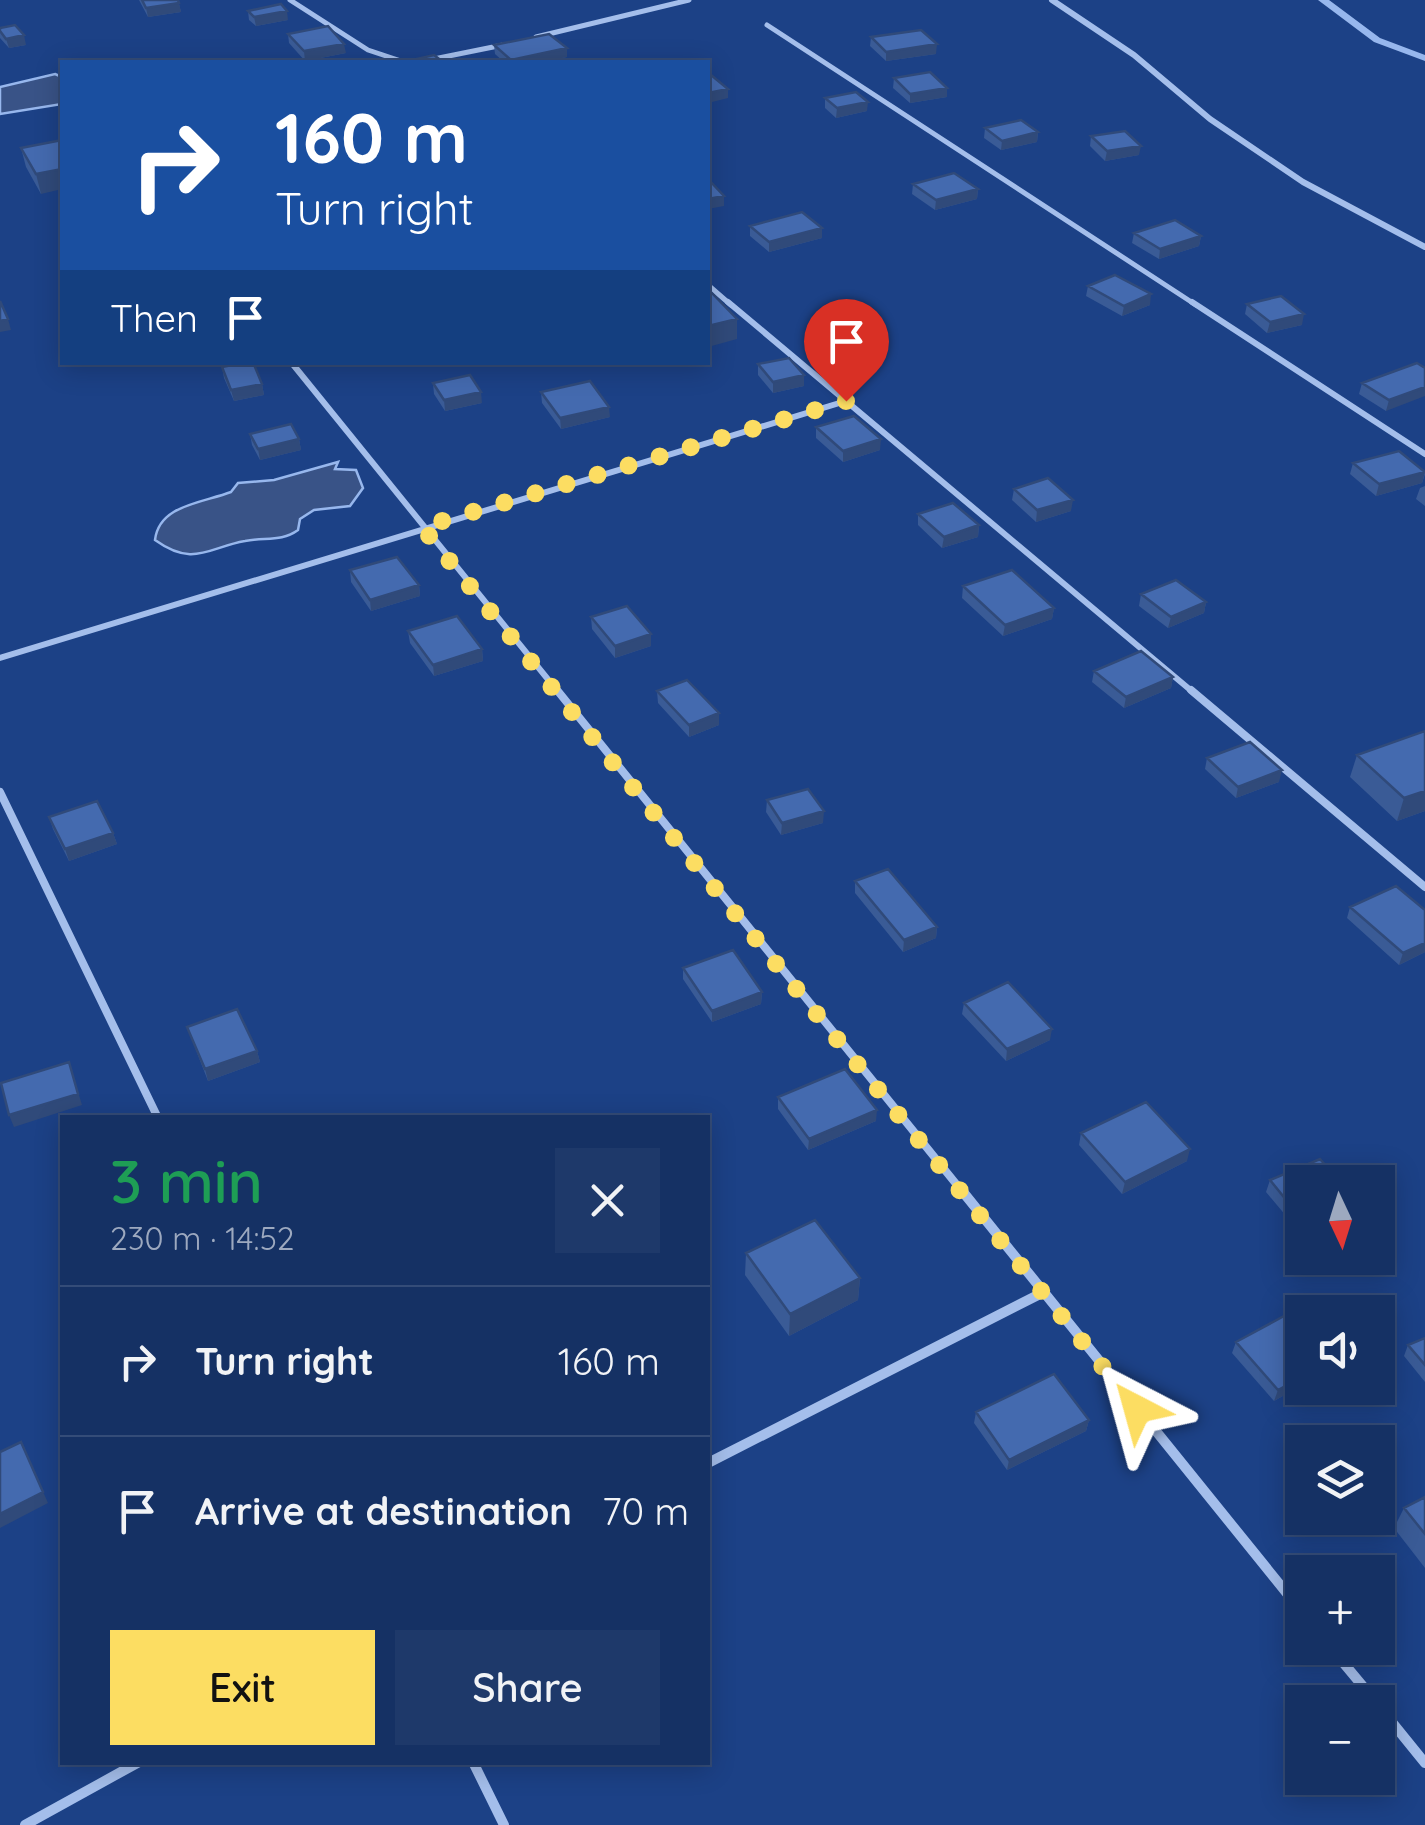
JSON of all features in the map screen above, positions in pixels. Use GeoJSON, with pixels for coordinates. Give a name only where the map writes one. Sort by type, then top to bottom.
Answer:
{"type":"FeatureCollection","features":[{"type":"Feature","properties":{"kind":"street"},"geometry":{"type":"LineString","coordinates":[[1052,0],[1134,55],[1210,120],[1303,182],[1425,247]]}},
{"type":"Feature","properties":{"kind":"lane"},"geometry":{"type":"LineString","coordinates":[[290,0],[368,50],[398,60]]}},
{"type":"Feature","properties":{"kind":"lane"},"geometry":{"type":"LineString","coordinates":[[530,38],[690,0]]}},
{"type":"Feature","properties":{"kind":"lane"},"geometry":{"type":"LineString","coordinates":[[768,25],[1425,454]]}},
{"type":"Feature","properties":{"kind":"lane"},"geometry":{"type":"LineString","coordinates":[[445,60],[512,42]]}},
{"type":"Feature","properties":{"kind":"lane"},"geometry":{"type":"LineString","coordinates":[[710,287],[1425,887]]}},
{"type":"Feature","properties":{"kind":"lane"},"geometry":{"type":"LineString","coordinates":[[293,365],[1285,1591]]}},
{"type":"Feature","properties":{"kind":"lane"},"geometry":{"type":"LineString","coordinates":[[0,658],[846,401]]}},
{"type":"Feature","properties":{"kind":"lane"},"geometry":{"type":"LineString","coordinates":[[0,792],[157,1115]]}},
{"type":"Feature","properties":{"kind":"lane"},"geometry":{"type":"LineString","coordinates":[[710,1463],[1042,1293]]}},
{"type":"Feature","properties":{"kind":"lane"},"geometry":{"type":"LineString","coordinates":[[1345,1665],[1361,1685]]}},
{"type":"Feature","properties":{"kind":"lane"},"geometry":{"type":"LineString","coordinates":[[1395,1726],[1425,1763]]}},
{"type":"Feature","properties":{"kind":"lane"},"geometry":{"type":"LineString","coordinates":[[25,1825],[134,1765]]}},
{"type":"Feature","properties":{"kind":"lane"},"geometry":{"type":"LineString","coordinates":[[474,1765],[504,1825]]}},
{"type":"Feature","properties":{"kind":"water"},"geometry":{"type":"Polygon","coordinates":[[[55,74],[60,76],[60,104],[0,114],[0,87],[55,74]]]}},
{"type":"Feature","properties":{"kind":"water"},"geometry":{"type":"Polygon","coordinates":[[[338,462],[335,469],[356,470],[363,488],[350,506],[314,510],[300,519],[298,530],[292,534],[191,554],[180,553],[155,540],[158,528],[173,512],[231,492],[238,483],[274,480],[338,462]]]}},
{"type":"Feature","properties":{"kind":"building"},"geometry":{"type":"Polygon","coordinates":[[[142,0],[178,0],[179,3],[146,8],[142,0]]]}},
{"type":"Feature","properties":{"kind":"building"},"geometry":{"type":"Polygon","coordinates":[[[281,4],[287,11],[254,17],[248,11],[281,4]]]}},
{"type":"Feature","properties":{"kind":"building"},"geometry":{"type":"Polygon","coordinates":[[[15,25],[24,35],[6,39],[0,28],[15,25]]]}},
{"type":"Feature","properties":{"kind":"building"},"geometry":{"type":"Polygon","coordinates":[[[328,26],[344,44],[304,51],[288,34],[328,26]]]}},
{"type":"Feature","properties":{"kind":"building"},"geometry":{"type":"Polygon","coordinates":[[[921,30],[937,44],[886,52],[871,37],[921,30]]]}},
{"type":"Feature","properties":{"kind":"building"},"geometry":{"type":"Polygon","coordinates":[[[549,34],[567,48],[511,60],[494,45],[549,34]]]}},
{"type":"Feature","properties":{"kind":"building"},"geometry":{"type":"Polygon","coordinates":[[[434,55],[440,60],[412,60],[434,55]]]}},
{"type":"Feature","properties":{"kind":"building"},"geometry":{"type":"Polygon","coordinates":[[[930,72],[947,88],[910,94],[894,78],[930,72]]]}},
{"type":"Feature","properties":{"kind":"building"},"geometry":{"type":"Polygon","coordinates":[[[711,75],[728,89],[710,93],[711,75]]]}},
{"type":"Feature","properties":{"kind":"building"},"geometry":{"type":"Polygon","coordinates":[[[856,92],[868,102],[837,108],[825,98],[856,92]]]}},
{"type":"Feature","properties":{"kind":"building"},"geometry":{"type":"Polygon","coordinates":[[[1021,120],[1038,132],[1002,141],[985,128],[1021,120]]]}},
{"type":"Feature","properties":{"kind":"building"},"geometry":{"type":"Polygon","coordinates":[[[1125,131],[1141,146],[1107,151],[1091,136],[1125,131]]]}},
{"type":"Feature","properties":{"kind":"building"},"geometry":{"type":"Polygon","coordinates":[[[60,140],[60,169],[36,174],[21,148],[60,140]]]}},
{"type":"Feature","properties":{"kind":"building"},"geometry":{"type":"Polygon","coordinates":[[[954,173],[978,189],[936,200],[913,184],[954,173]]]}},
{"type":"Feature","properties":{"kind":"building"},"geometry":{"type":"Polygon","coordinates":[[[710,181],[724,196],[710,199],[710,181]]]}},
{"type":"Feature","properties":{"kind":"building"},"geometry":{"type":"Polygon","coordinates":[[[802,212],[822,228],[769,242],[750,226],[802,212]]]}},
{"type":"Feature","properties":{"kind":"building"},"geometry":{"type":"Polygon","coordinates":[[[1175,220],[1201,236],[1160,249],[1134,233],[1175,220]]]}},
{"type":"Feature","properties":{"kind":"building"},"geometry":{"type":"Polygon","coordinates":[[[1115,275],[1151,294],[1124,306],[1088,286],[1115,275]]]}},
{"type":"Feature","properties":{"kind":"building"},"geometry":{"type":"Polygon","coordinates":[[[710,291],[737,319],[710,326],[710,291]]]}},
{"type":"Feature","properties":{"kind":"building"},"geometry":{"type":"Polygon","coordinates":[[[1281,296],[1304,314],[1270,322],[1247,304],[1281,296]]]}},
{"type":"Feature","properties":{"kind":"building"},"geometry":{"type":"Polygon","coordinates":[[[0,301],[8,319],[0,321],[0,301]]]}},
{"type":"Feature","properties":{"kind":"building"},"geometry":{"type":"Polygon","coordinates":[[[789,358],[804,375],[773,382],[758,364],[789,358]]]}},
{"type":"Feature","properties":{"kind":"building"},"geometry":{"type":"Polygon","coordinates":[[[1417,363],[1425,368],[1425,387],[1389,400],[1362,383],[1417,363]]]}},
{"type":"Feature","properties":{"kind":"building"},"geometry":{"type":"Polygon","coordinates":[[[254,365],[262,384],[231,390],[222,367],[254,365]]]}},
{"type":"Feature","properties":{"kind":"building"},"geometry":{"type":"Polygon","coordinates":[[[470,375],[481,392],[444,400],[433,383],[470,375]]]}},
{"type":"Feature","properties":{"kind":"building"},"geometry":{"type":"Polygon","coordinates":[[[590,381],[609,407],[560,418],[541,392],[590,381]]]}},
{"type":"Feature","properties":{"kind":"building"},"geometry":{"type":"Polygon","coordinates":[[[854,416],[881,439],[843,451],[816,427],[854,416]]]}},
{"type":"Feature","properties":{"kind":"building"},"geometry":{"type":"Polygon","coordinates":[[[291,424],[299,439],[258,449],[250,434],[291,424]]]}},
{"type":"Feature","properties":{"kind":"building"},"geometry":{"type":"Polygon","coordinates":[[[1399,451],[1425,472],[1379,484],[1353,463],[1399,451]]]}},
{"type":"Feature","properties":{"kind":"building"},"geometry":{"type":"Polygon","coordinates":[[[1048,478],[1073,500],[1037,510],[1014,489],[1048,478]]]}},
{"type":"Feature","properties":{"kind":"building"},"geometry":{"type":"Polygon","coordinates":[[[953,503],[979,525],[944,537],[918,514],[953,503]]]}},
{"type":"Feature","properties":{"kind":"building"},"geometry":{"type":"Polygon","coordinates":[[[397,557],[419,585],[370,600],[350,570],[397,557]]]}},
{"type":"Feature","properties":{"kind":"building"},"geometry":{"type":"Polygon","coordinates":[[[1012,570],[1054,608],[1005,625],[963,586],[1012,570]]]}},
{"type":"Feature","properties":{"kind":"building"},"geometry":{"type":"Polygon","coordinates":[[[1176,580],[1206,602],[1171,617],[1141,594],[1176,580]]]}},
{"type":"Feature","properties":{"kind":"building"},"geometry":{"type":"Polygon","coordinates":[[[627,606],[651,634],[615,646],[591,617],[627,606]]]}},
{"type":"Feature","properties":{"kind":"building"},"geometry":{"type":"Polygon","coordinates":[[[457,616],[482,649],[433,665],[408,631],[457,616]]]}},
{"type":"Feature","properties":{"kind":"building"},"geometry":{"type":"Polygon","coordinates":[[[1141,651],[1173,677],[1126,697],[1094,671],[1141,651]]]}},
{"type":"Feature","properties":{"kind":"building"},"geometry":{"type":"Polygon","coordinates":[[[687,680],[719,713],[689,725],[657,691],[687,680]]]}},
{"type":"Feature","properties":{"kind":"building"},"geometry":{"type":"Polygon","coordinates":[[[1425,731],[1425,791],[1404,798],[1357,755],[1425,731]]]}},
{"type":"Feature","properties":{"kind":"building"},"geometry":{"type":"Polygon","coordinates":[[[1250,742],[1282,770],[1238,787],[1207,758],[1250,742]]]}},
{"type":"Feature","properties":{"kind":"building"},"geometry":{"type":"Polygon","coordinates":[[[808,789],[824,811],[782,823],[767,800],[808,789]]]}},
{"type":"Feature","properties":{"kind":"building"},"geometry":{"type":"Polygon","coordinates":[[[97,801],[113,833],[65,849],[49,817],[97,801]]]}},
{"type":"Feature","properties":{"kind":"building"},"geometry":{"type":"Polygon","coordinates":[[[888,869],[937,927],[904,940],[855,881],[888,869]]]}},
{"type":"Feature","properties":{"kind":"building"},"geometry":{"type":"Polygon","coordinates":[[[1396,886],[1425,910],[1425,943],[1403,953],[1350,907],[1396,886]]]}},
{"type":"Feature","properties":{"kind":"building"},"geometry":{"type":"Polygon","coordinates":[[[733,950],[762,992],[712,1011],[683,968],[733,950]]]}},
{"type":"Feature","properties":{"kind":"building"},"geometry":{"type":"Polygon","coordinates":[[[1008,982],[1052,1029],[1007,1049],[964,1003],[1008,982]]]}},
{"type":"Feature","properties":{"kind":"building"},"geometry":{"type":"Polygon","coordinates":[[[237,1009],[257,1051],[205,1069],[187,1027],[237,1009]]]}},
{"type":"Feature","properties":{"kind":"building"},"geometry":{"type":"Polygon","coordinates":[[[69,1062],[78,1094],[9,1115],[1,1083],[69,1062]]]}},
{"type":"Feature","properties":{"kind":"building"},"geometry":{"type":"Polygon","coordinates":[[[845,1069],[877,1110],[809,1139],[778,1097],[845,1069]]]}},
{"type":"Feature","properties":{"kind":"building"},"geometry":{"type":"Polygon","coordinates":[[[1146,1102],[1190,1149],[1125,1182],[1081,1133],[1146,1102]]]}},
{"type":"Feature","properties":{"kind":"building"},"geometry":{"type":"Polygon","coordinates":[[[1285,1174],[1285,1198],[1270,1180],[1285,1174]]]}},
{"type":"Feature","properties":{"kind":"building"},"geometry":{"type":"Polygon","coordinates":[[[815,1220],[860,1278],[790,1314],[746,1253],[815,1220]]]}},
{"type":"Feature","properties":{"kind":"building"},"geometry":{"type":"Polygon","coordinates":[[[1285,1315],[1285,1386],[1278,1390],[1236,1342],[1285,1315]]]}},
{"type":"Feature","properties":{"kind":"building"},"geometry":{"type":"Polygon","coordinates":[[[1425,1338],[1425,1365],[1408,1345],[1425,1338]]]}},
{"type":"Feature","properties":{"kind":"building"},"geometry":{"type":"Polygon","coordinates":[[[1054,1374],[1089,1420],[1009,1460],[976,1412],[1054,1374]]]}},
{"type":"Feature","properties":{"kind":"building"},"geometry":{"type":"Polygon","coordinates":[[[21,1442],[43,1492],[0,1514],[0,1452],[21,1442]]]}},
{"type":"Feature","properties":{"kind":"building"},"geometry":{"type":"Polygon","coordinates":[[[1425,1497],[1425,1534],[1404,1508],[1425,1497]]]}},
{"type":"Feature","properties":{"kind":"waterway"},"geometry":{"type":"LineString","coordinates":[[1323,0],[1377,40],[1425,58]]}},
{"type":"Feature","properties":{"kind":"route"},"geometry":{"type":"LineString","coordinates":[[846,401],[422,527],[1137,1409]]}}]}
